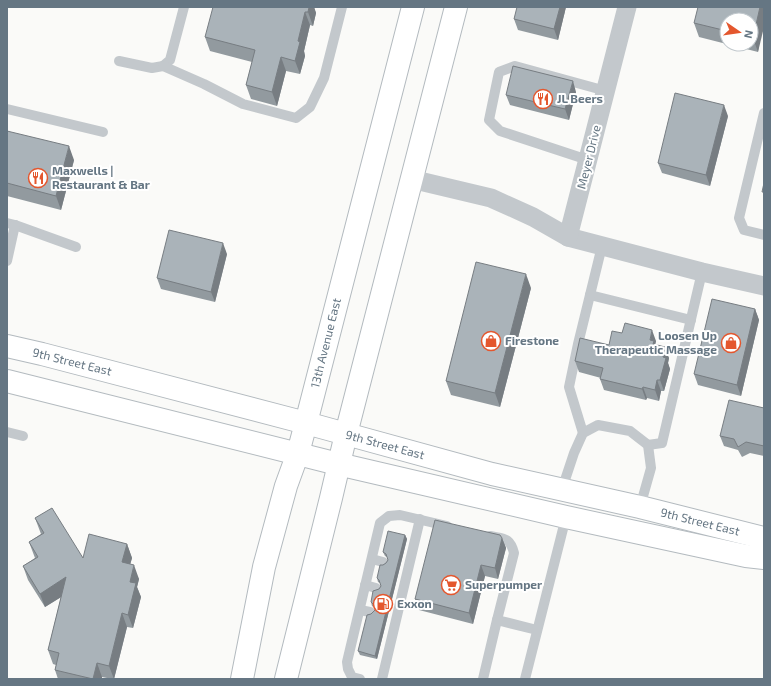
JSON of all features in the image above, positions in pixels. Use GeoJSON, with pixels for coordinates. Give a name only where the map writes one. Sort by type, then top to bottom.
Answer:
{"type":"FeatureCollection","features":[{"type":"Feature","properties":{"kind":"main road","name":"13th Avenue East"},"geometry":{"type":"LineString","coordinates":[[242,679],[264,567],[286,486],[298,453],[306,423],[413,7]]}},
{"type":"Feature","properties":{"kind":"main road"},"geometry":{"type":"LineString","coordinates":[[286,679],[332,498],[338,464],[456,7]]}},
{"type":"Feature","properties":{"kind":"main road","name":"9th Street East"},"geometry":{"type":"LineString","coordinates":[[7,346],[306,423],[492,474],[640,507],[764,538]]}},
{"type":"Feature","properties":{"kind":"main road","name":"9th Street East"},"geometry":{"type":"LineString","coordinates":[[7,381],[338,464],[566,517],[746,556],[764,558]]}},
{"type":"Feature","properties":{"kind":"street","name":"Meyer Drive"},"geometry":{"type":"LineString","coordinates":[[568,237],[627,7]]}},
{"type":"Feature","properties":{"kind":"street"},"geometry":{"type":"LineString","coordinates":[[412,179],[491,198],[533,217],[568,237],[702,272],[764,286]]}},
{"type":"Feature","properties":{"kind":"lane"},"geometry":{"type":"LineString","coordinates":[[119,61],[152,68],[162,66],[170,60],[184,7]]}},
{"type":"Feature","properties":{"kind":"lane"},"geometry":{"type":"LineString","coordinates":[[162,66],[204,84],[243,104],[296,118],[310,107],[324,78],[342,7]]}},
{"type":"Feature","properties":{"kind":"lane"},"geometry":{"type":"LineString","coordinates":[[588,160],[500,131],[496,128],[489,120],[499,72],[515,66],[606,91]]}},
{"type":"Feature","properties":{"kind":"lane"},"geometry":{"type":"LineString","coordinates":[[7,109],[103,132]]}},
{"type":"Feature","properties":{"kind":"lane"},"geometry":{"type":"LineString","coordinates":[[764,113],[739,218],[744,230],[764,235]]}},
{"type":"Feature","properties":{"kind":"lane"},"geometry":{"type":"LineString","coordinates":[[7,261],[11,224],[76,247]]}},
{"type":"Feature","properties":{"kind":"lane"},"geometry":{"type":"LineString","coordinates":[[583,434],[569,387],[602,246]]}},
{"type":"Feature","properties":{"kind":"lane"},"geometry":{"type":"LineString","coordinates":[[562,489],[574,454],[583,434],[598,425],[630,432],[648,445],[662,443],[702,272]]}},
{"type":"Feature","properties":{"kind":"lane"},"geometry":{"type":"LineString","coordinates":[[590,295],[690,320]]}},
{"type":"Feature","properties":{"kind":"lane"},"geometry":{"type":"LineString","coordinates":[[7,432],[23,436]]}},
{"type":"Feature","properties":{"kind":"lane"},"geometry":{"type":"LineString","coordinates":[[640,507],[651,468],[648,445]]}},
{"type":"Feature","properties":{"kind":"lane"},"geometry":{"type":"LineString","coordinates":[[360,679],[352,677],[348,669],[347,662],[380,523],[389,516],[400,515],[456,528]]}},
{"type":"Feature","properties":{"kind":"lane"},"geometry":{"type":"LineString","coordinates":[[525,679],[566,517]]}},
{"type":"Feature","properties":{"kind":"lane"},"geometry":{"type":"LineString","coordinates":[[382,679],[386,644],[404,566],[420,520]]}},
{"type":"Feature","properties":{"kind":"lane"},"geometry":{"type":"LineString","coordinates":[[478,533],[507,540],[512,545],[514,553],[483,679]]}},
{"type":"Feature","properties":{"kind":"lane"},"geometry":{"type":"LineString","coordinates":[[372,559],[383,562]]}},
{"type":"Feature","properties":{"kind":"lane"},"geometry":{"type":"LineString","coordinates":[[365,585],[376,588]]}},
{"type":"Feature","properties":{"kind":"lane"},"geometry":{"type":"LineString","coordinates":[[360,610],[370,612]]}},
{"type":"Feature","properties":{"kind":"lane"},"geometry":{"type":"LineString","coordinates":[[498,620],[537,630]]}},
{"type":"Feature","properties":{"kind":"lane"},"geometry":{"type":"LineString","coordinates":[[353,636],[364,638]]}},
{"type":"Feature","properties":{"kind":"building"},"geometry":{"type":"Polygon","coordinates":[[[213,7],[309,7],[308,12],[305,12],[295,61],[281,57],[272,92],[246,85],[255,50],[205,37],[213,7]]]}},
{"type":"Feature","properties":{"kind":"building"},"geometry":{"type":"Polygon","coordinates":[[[517,7],[560,7],[554,29],[514,19],[517,7]]]}},
{"type":"Feature","properties":{"kind":"building"},"geometry":{"type":"Polygon","coordinates":[[[698,7],[760,7],[759,12],[719,12],[719,29],[694,23],[698,7]]]}},
{"type":"Feature","properties":{"kind":"building"},"geometry":{"type":"Polygon","coordinates":[[[513,66],[573,81],[565,109],[506,95],[513,66]]]}},
{"type":"Feature","properties":{"kind":"building"},"geometry":{"type":"Polygon","coordinates":[[[675,93],[724,105],[706,175],[658,163],[675,93]]]}},
{"type":"Feature","properties":{"kind":"building","name":"Maxwells | Restaurant & Bar"},"geometry":{"type":"Polygon","coordinates":[[[7,131],[69,146],[56,196],[7,183],[7,131]]]}},
{"type":"Feature","properties":{"kind":"building"},"geometry":{"type":"Polygon","coordinates":[[[169,230],[223,243],[211,292],[157,278],[169,230]]]}},
{"type":"Feature","properties":{"kind":"building","name":"Firestone"},"geometry":{"type":"Polygon","coordinates":[[[476,262],[526,274],[495,393],[446,381],[476,262]]]}},
{"type":"Feature","properties":{"kind":"building","name":"Loosen Up Therapeutic Massage"},"geometry":{"type":"Polygon","coordinates":[[[712,299],[755,309],[737,385],[694,374],[712,299]]]}},
{"type":"Feature","properties":{"kind":"building"},"geometry":{"type":"Polygon","coordinates":[[[625,323],[652,330],[650,340],[654,341],[653,344],[665,347],[663,357],[666,358],[660,380],[657,380],[655,390],[643,387],[642,389],[600,379],[603,368],[575,361],[580,338],[609,345],[612,331],[622,333],[625,323]]]}},
{"type":"Feature","properties":{"kind":"building"},"geometry":{"type":"Polygon","coordinates":[[[729,400],[764,408],[764,446],[746,442],[738,447],[734,439],[720,436],[729,400]]]}},
{"type":"Feature","properties":{"kind":"building"},"geometry":{"type":"Polygon","coordinates":[[[52,508],[83,558],[89,534],[127,544],[122,562],[134,565],[130,582],[136,583],[128,615],[122,613],[109,666],[97,663],[93,679],[55,670],[59,653],[48,650],[66,577],[40,594],[23,566],[38,557],[29,542],[44,533],[35,518],[52,508]]]}},
{"type":"Feature","properties":{"kind":"building"},"geometry":{"type":"Polygon","coordinates":[[[435,520],[500,535],[502,538],[495,568],[481,565],[469,613],[415,599],[435,520]]]}},
{"type":"Feature","properties":{"kind":"building"},"geometry":{"type":"Polygon","coordinates":[[[388,531],[405,535],[375,656],[358,651],[367,615],[371,614],[375,610],[375,606],[371,602],[373,591],[379,589],[381,586],[377,578],[380,565],[383,565],[388,560],[386,554],[383,552],[388,531]]]}},
{"type":"Feature","properties":{"kind":"place","name":"JL Beers"},"geometry":{"type":"Point","coordinates":[543,99]}},
{"type":"Feature","properties":{"kind":"place","name":"Maxwells | Restaurant & Bar"},"geometry":{"type":"Point","coordinates":[38,178]}},
{"type":"Feature","properties":{"kind":"place","name":"Firestone"},"geometry":{"type":"Point","coordinates":[491,341]}},
{"type":"Feature","properties":{"kind":"place","name":"Loosen Up Therapeutic Massage"},"geometry":{"type":"Point","coordinates":[731,343]}},
{"type":"Feature","properties":{"kind":"place","name":"Superpumper"},"geometry":{"type":"Point","coordinates":[451,585]}},
{"type":"Feature","properties":{"kind":"place","name":"Exxon"},"geometry":{"type":"Point","coordinates":[383,604]}}]}
